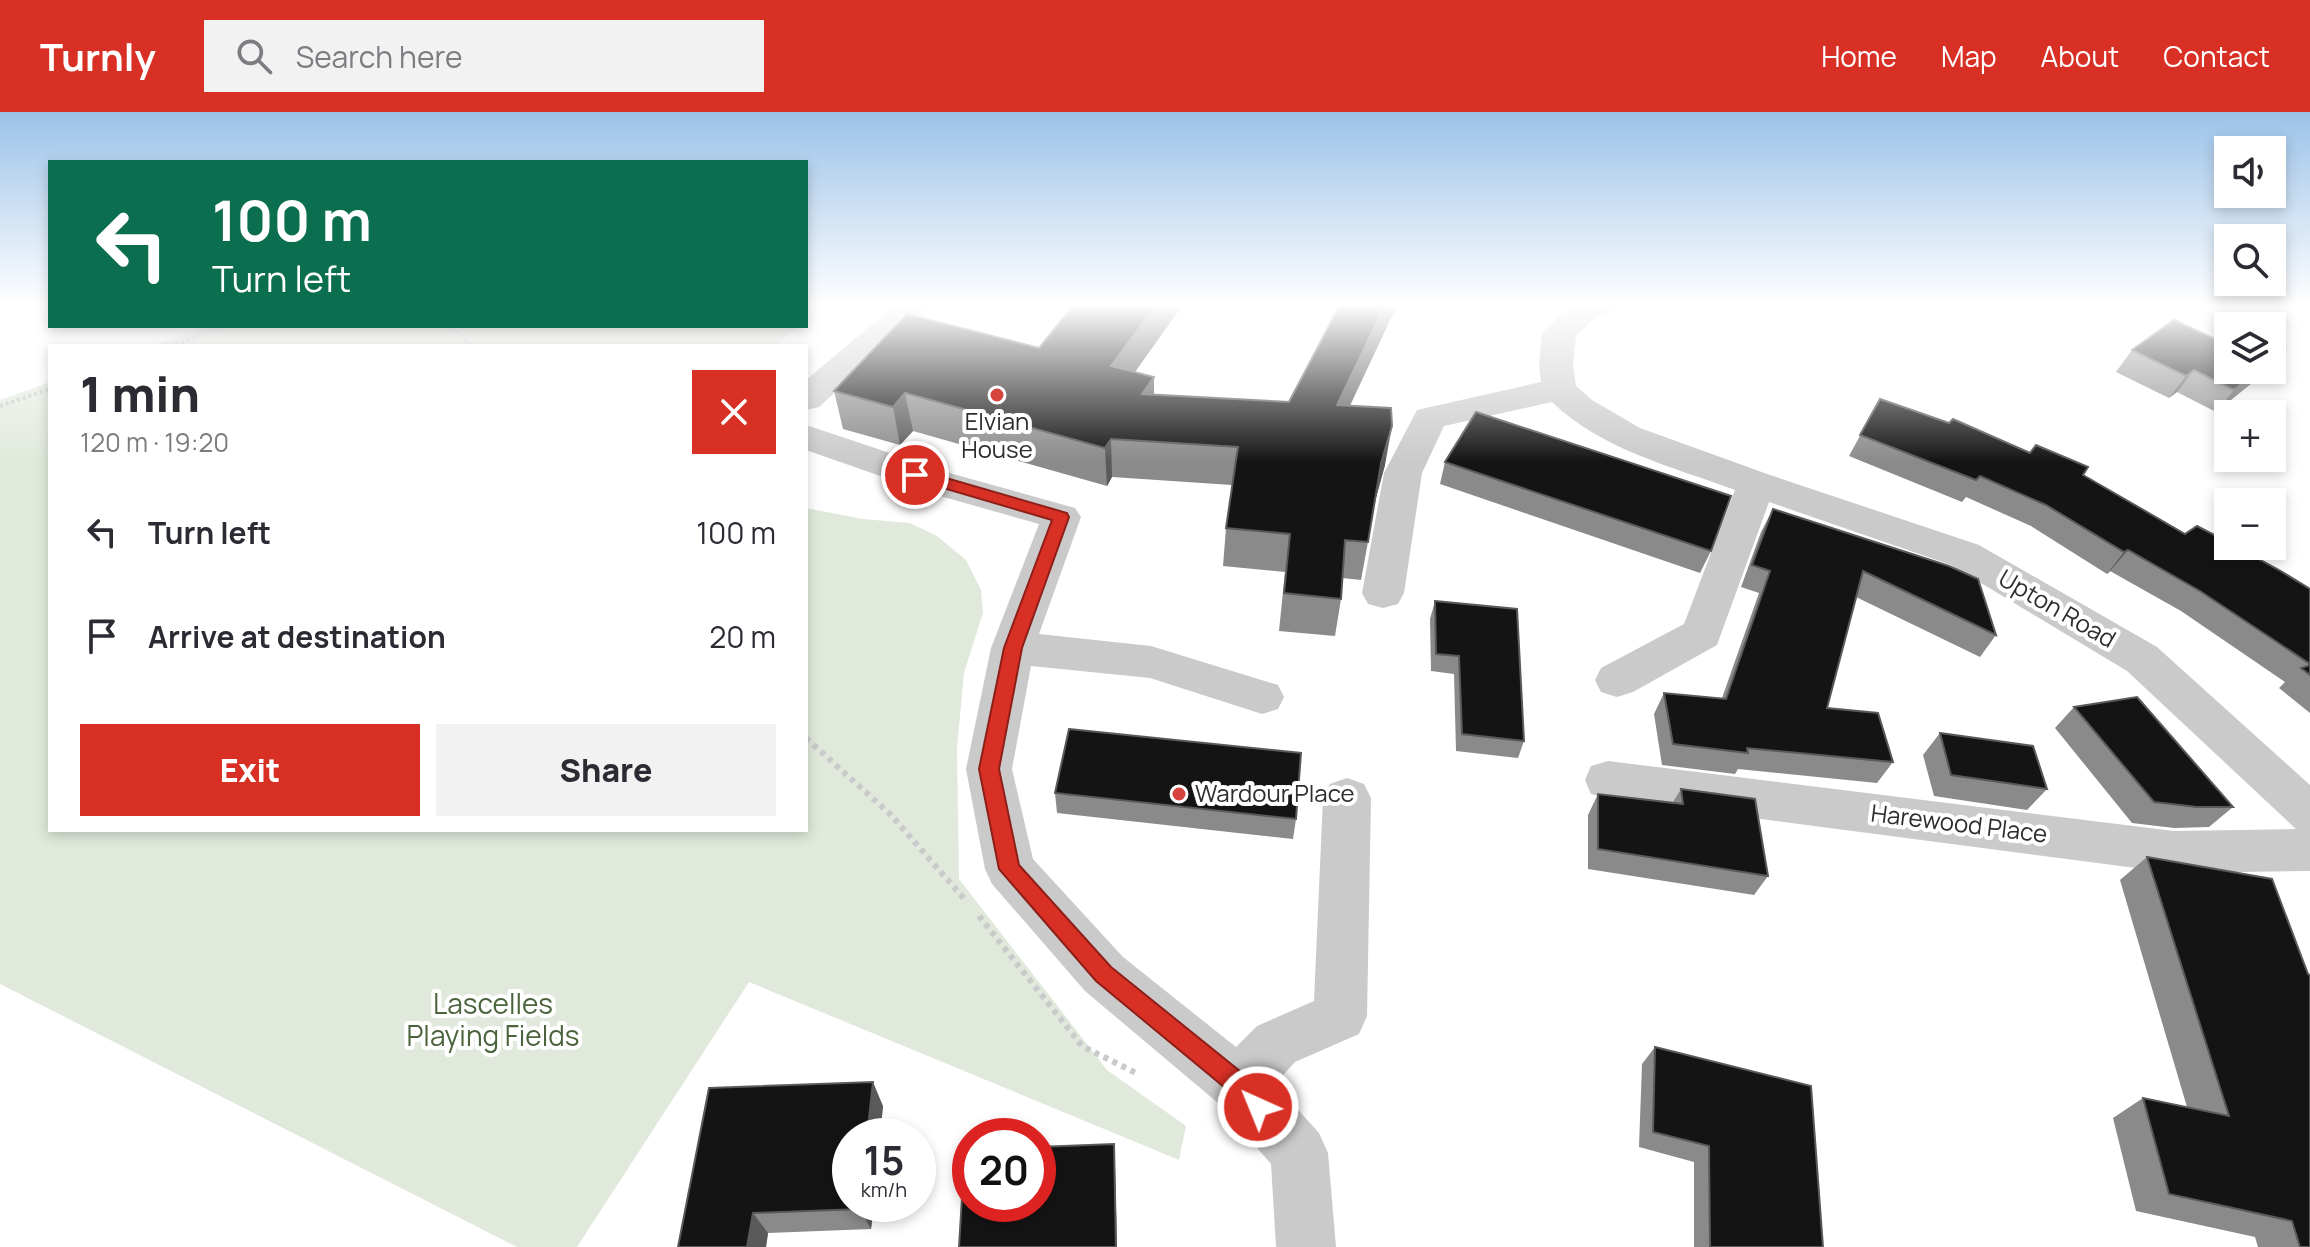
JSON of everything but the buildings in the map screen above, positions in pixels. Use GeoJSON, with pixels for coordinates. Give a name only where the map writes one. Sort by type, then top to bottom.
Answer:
{"type":"FeatureCollection","features":[{"type":"Feature","properties":{"kind":"street"},"geometry":{"type":"LineString","coordinates":[[808,397],[856,356]]}},
{"type":"Feature","properties":{"kind":"street"},"geometry":{"type":"LineString","coordinates":[[1383,593],[1403,473],[1430,418],[1559,389],[1557,356]]}},
{"type":"Feature","properties":{"kind":"street","name":"Upton Road"},"geometry":{"type":"LineString","coordinates":[[1559,389],[1579,408],[1627,436],[1756,484],[1965,555],[2142,659],[2310,814]]}},
{"type":"Feature","properties":{"kind":"street"},"geometry":{"type":"LineString","coordinates":[[808,438],[940,483],[1061,517],[1013,648],[989,769],[1010,869],[1104,974],[1238,1084],[1299,1153],[1306,1247]]}},
{"type":"Feature","properties":{"kind":"street"},"geometry":{"type":"LineString","coordinates":[[1617,680],[1702,634],[1756,484]]}},
{"type":"Feature","properties":{"kind":"street"},"geometry":{"type":"LineString","coordinates":[[1013,648],[1151,662],[1262,697]]}},
{"type":"Feature","properties":{"kind":"street","name":"Harewood Place"},"geometry":{"type":"LineString","coordinates":[[1608,780],[2174,852],[2310,850]]}},
{"type":"Feature","properties":{"kind":"street"},"geometry":{"type":"LineString","coordinates":[[1238,1084],[1276,1044],[1340,1016],[1347,798]]}},
{"type":"Feature","properties":{"kind":"path"},"geometry":{"type":"LineString","coordinates":[[0,406],[48,390]]}},
{"type":"Feature","properties":{"kind":"green space","name":"Lascelles Playing Fields"},"geometry":{"type":"Polygon","coordinates":[[[48,383],[48,832],[808,832],[808,508],[863,519],[910,523],[937,536],[966,560],[981,590],[983,613],[964,673],[957,748],[959,879],[1107,1070],[1186,1126],[1179,1160],[749,982],[577,1247],[517,1247],[0,984],[0,400],[48,383]]]}},
{"type":"Feature","properties":{"kind":"place","name":"Elvian House"},"geometry":{"type":"Point","coordinates":[997,395]}},
{"type":"Feature","properties":{"kind":"place","name":"Wardour Place"},"geometry":{"type":"Point","coordinates":[1179,794]}},
{"type":"Feature","properties":{"kind":"route"},"geometry":{"type":"LineString","coordinates":[[915,475],[1061,517],[1013,648],[989,769],[1010,869],[1104,974],[1238,1084],[1258,1107]]}}]}
